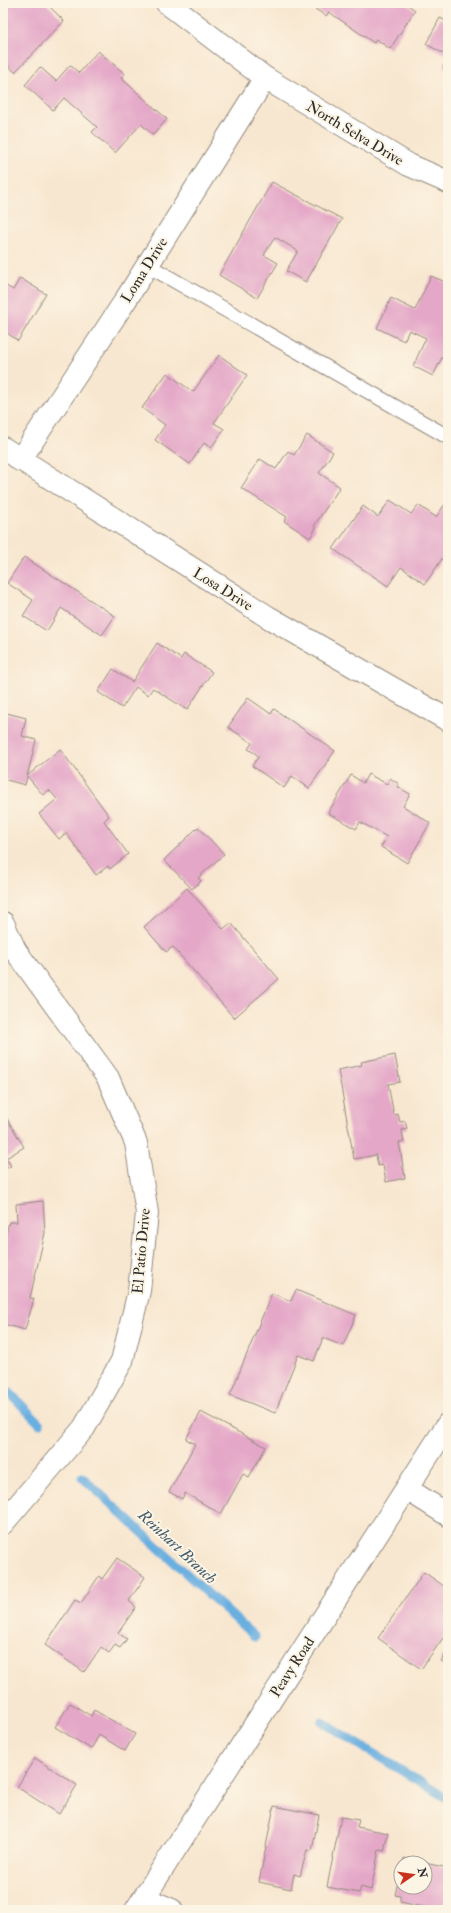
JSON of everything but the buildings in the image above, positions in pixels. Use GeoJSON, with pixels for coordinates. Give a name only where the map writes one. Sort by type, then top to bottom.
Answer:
{"type":"FeatureCollection","features":[{"type":"Feature","properties":{"kind":"street","name":"North Selva Drive"},"geometry":{"type":"LineString","coordinates":[[167,3],[265,78],[409,165],[448,182]]}},
{"type":"Feature","properties":{"kind":"street","name":"Loma Drive"},"geometry":{"type":"LineString","coordinates":[[11,454],[148,265],[265,78]]}},
{"type":"Feature","properties":{"kind":"street","name":"Losa Drive"},"geometry":{"type":"LineString","coordinates":[[11,454],[268,617],[448,720]]}},
{"type":"Feature","properties":{"kind":"street","name":"El Patio Drive"},"geometry":{"type":"LineString","coordinates":[[3,923],[9,948],[108,1078],[136,1143],[148,1213],[139,1291],[122,1361],[84,1428],[3,1522]]}},
{"type":"Feature","properties":{"kind":"street","name":"Peavy Road"},"geometry":{"type":"LineString","coordinates":[[140,1904],[448,1424]]}},
{"type":"Feature","properties":{"kind":"street"},"geometry":{"type":"LineString","coordinates":[[407,1489],[448,1515]]}},
{"type":"Feature","properties":{"kind":"street"},"geometry":{"type":"LineString","coordinates":[[140,1904],[172,1910]]}},
{"type":"Feature","properties":{"kind":"lane"},"geometry":{"type":"LineString","coordinates":[[148,265],[448,437]]}},
{"type":"Feature","properties":{"kind":"waterway","name":"Reinhart Branch"},"geometry":{"type":"LineString","coordinates":[[3,1386],[40,1424]]}},
{"type":"Feature","properties":{"kind":"waterway","name":"Reinhart Branch"},"geometry":{"type":"LineString","coordinates":[[82,1477],[255,1637]]}},
{"type":"Feature","properties":{"kind":"waterway","name":"Reinhart Branch"},"geometry":{"type":"LineString","coordinates":[[322,1722],[448,1799]]}}]}
